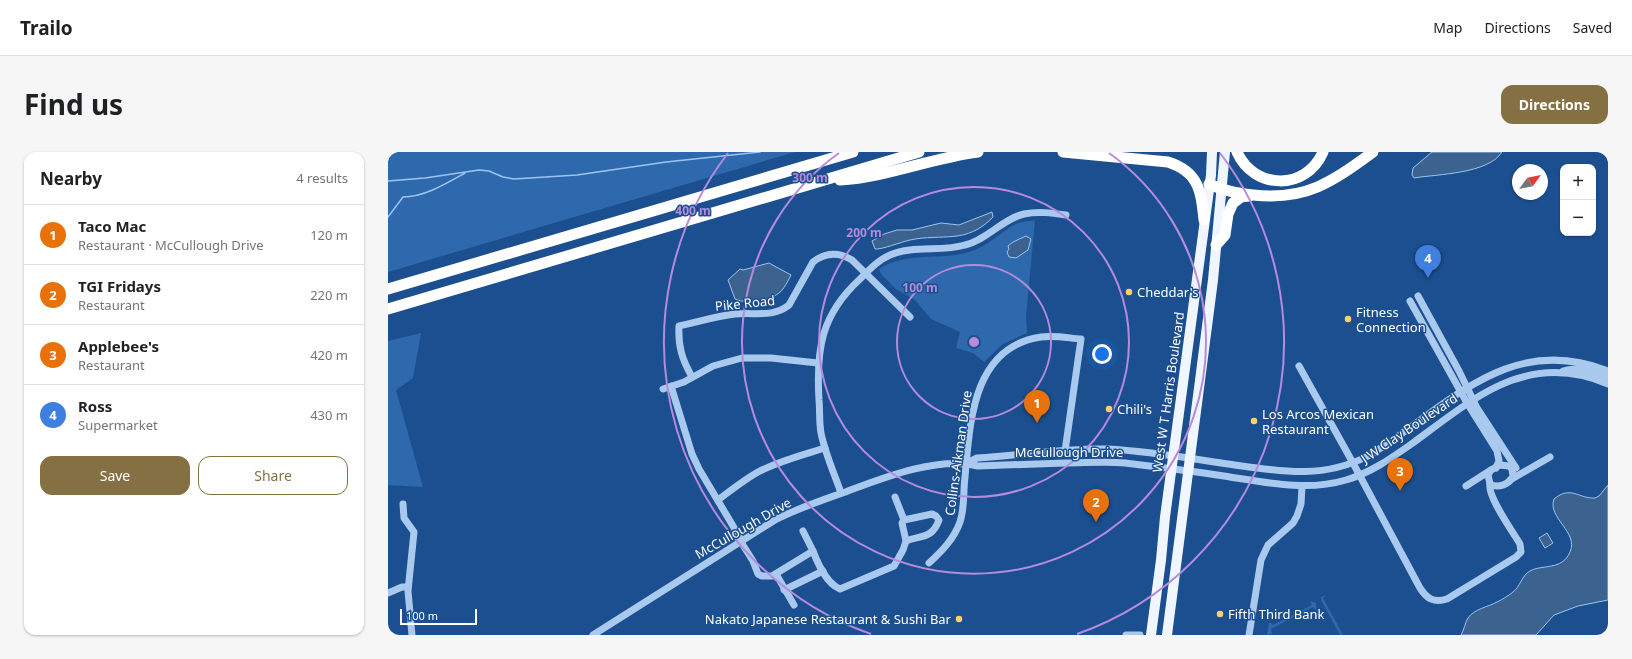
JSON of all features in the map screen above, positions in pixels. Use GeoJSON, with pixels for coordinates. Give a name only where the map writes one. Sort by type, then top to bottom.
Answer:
{"type":"FeatureCollection","features":[{"type":"Feature","properties":{"kind":"highway"},"geometry":{"type":"LineString","coordinates":[[388,289],[854,152]]}},
{"type":"Feature","properties":{"kind":"highway"},"geometry":{"type":"LineString","coordinates":[[388,309],[919,152]]}},
{"type":"Feature","properties":{"kind":"highway"},"geometry":{"type":"LineString","coordinates":[[822,181],[862,179],[950,156],[978,152]]}},
{"type":"Feature","properties":{"kind":"highway"},"geometry":{"type":"LineString","coordinates":[[1062,152],[1157,161],[1177,165],[1188,172],[1197,183],[1202,197],[1204,220]]}},
{"type":"Feature","properties":{"kind":"highway"},"geometry":{"type":"LineString","coordinates":[[1237,152],[1245,165],[1251,170],[1264,178],[1277,181],[1293,179],[1304,174],[1314,166],[1323,152]]}},
{"type":"Feature","properties":{"kind":"highway"},"geometry":{"type":"LineString","coordinates":[[1216,245],[1225,235],[1228,214],[1233,203],[1241,197],[1284,196],[1307,192],[1333,180],[1373,152]]}},
{"type":"Feature","properties":{"kind":"highway"},"geometry":{"type":"LineString","coordinates":[[1209,184],[1231,193],[1258,196]]}},
{"type":"Feature","properties":{"kind":"main road","name":"West W T Harris Boulevard"},"geometry":{"type":"LineString","coordinates":[[1151,635],[1212,152]]}},
{"type":"Feature","properties":{"kind":"main road"},"geometry":{"type":"LineString","coordinates":[[1166,635],[1190,458],[1216,245],[1225,152]]}},
{"type":"Feature","properties":{"kind":"street"},"geometry":{"type":"LineString","coordinates":[[841,493],[821,432],[818,363],[820,347],[826,327],[843,296],[879,261],[891,254],[964,246],[976,242],[1011,219],[1022,214],[1043,212],[1066,215]]}},
{"type":"Feature","properties":{"kind":"street","name":"Pike Road"},"geometry":{"type":"LineString","coordinates":[[692,377],[682,358],[679,346],[679,326],[718,314],[774,314],[783,310],[789,305],[813,262],[827,255],[843,255],[852,260],[910,317]]}},
{"type":"Feature","properties":{"kind":"street"},"geometry":{"type":"LineString","coordinates":[[1299,366],[1360,475],[1420,588],[1428,598],[1434,601],[1447,599],[1520,555],[1522,552],[1520,544],[1491,497],[1488,475],[1499,461],[1497,451],[1470,401],[1468,387],[1418,296]]}},
{"type":"Feature","properties":{"kind":"street"},"geometry":{"type":"LineString","coordinates":[[1410,301],[1461,392],[1470,401],[1494,435],[1513,467],[1512,478],[1510,480]]}},
{"type":"Feature","properties":{"kind":"street","name":"Collins-Aikman Drive"},"geometry":{"type":"LineString","coordinates":[[929,563],[946,547],[960,522],[969,439],[977,395],[984,378],[997,359],[1015,345],[1036,338],[1050,336],[1081,339],[1066,451]]}},
{"type":"Feature","properties":{"kind":"street"},"geometry":{"type":"LineString","coordinates":[[663,389],[714,366],[742,358],[771,358],[818,363]]}},
{"type":"Feature","properties":{"kind":"street","name":"J W Clay Boulevard"},"geometry":{"type":"LineString","coordinates":[[1190,458],[1288,472],[1320,471],[1353,463],[1376,451],[1468,387],[1504,368],[1536,361],[1554,360],[1579,362],[1608,371]]}},
{"type":"Feature","properties":{"kind":"street"},"geometry":{"type":"LineString","coordinates":[[1559,373],[1569,370],[1579,370],[1593,372],[1608,377]]}},
{"type":"Feature","properties":{"kind":"street","name":"J W Clay Boulevard"},"geometry":{"type":"LineString","coordinates":[[1171,470],[1302,486],[1330,484],[1360,475],[1381,465],[1470,401],[1486,391],[1510,380],[1536,374],[1559,373],[1582,376],[1608,384]]}},
{"type":"Feature","properties":{"kind":"street"},"geometry":{"type":"LineString","coordinates":[[671,386],[692,454],[753,561],[758,574],[767,577],[776,574],[813,551]]}},
{"type":"Feature","properties":{"kind":"street"},"geometry":{"type":"LineString","coordinates":[[718,500],[740,483],[773,465],[825,448]]}},
{"type":"Feature","properties":{"kind":"street","name":"McCullough Drive"},"geometry":{"type":"LineString","coordinates":[[593,635],[741,541],[790,512],[893,475],[928,467],[967,463],[977,458],[1066,451],[1106,449],[1190,458]]}},
{"type":"Feature","properties":{"kind":"street"},"geometry":{"type":"LineString","coordinates":[[1497,506],[1495,495],[1496,490],[1549,456],[1524,469],[1503,464],[1469,484],[1480,481],[1490,483],[1496,487],[1501,486]]}},
{"type":"Feature","properties":{"kind":"street","name":"McCullough Drive"},"geometry":{"type":"LineString","coordinates":[[967,463],[978,466],[1106,462],[1171,470]]}},
{"type":"Feature","properties":{"kind":"street"},"geometry":{"type":"LineString","coordinates":[[1249,635],[1261,560],[1268,546],[1295,520],[1301,504],[1302,486]]}},
{"type":"Feature","properties":{"kind":"street"},"geometry":{"type":"LineString","coordinates":[[804,531],[818,566],[835,587],[843,588],[894,566],[906,541],[902,523],[904,520],[895,497]]}},
{"type":"Feature","properties":{"kind":"street"},"geometry":{"type":"LineString","coordinates":[[403,504],[404,518],[414,532],[408,587],[412,635]]}},
{"type":"Feature","properties":{"kind":"street"},"geometry":{"type":"LineString","coordinates":[[904,520],[932,514],[939,520],[934,531],[927,535],[906,541]]}},
{"type":"Feature","properties":{"kind":"street"},"geometry":{"type":"LineString","coordinates":[[784,590],[823,571]]}},
{"type":"Feature","properties":{"kind":"street"},"geometry":{"type":"LineString","coordinates":[[776,574],[794,605]]}},
{"type":"Feature","properties":{"kind":"street"},"geometry":{"type":"LineString","coordinates":[[388,593],[408,587]]}},
{"type":"Feature","properties":{"kind":"street"},"geometry":{"type":"LineString","coordinates":[[1126,635],[1140,635]]}},
{"type":"Feature","properties":{"kind":"shaded area"},"geometry":{"type":"Polygon","coordinates":[[[388,152],[795,152],[388,272],[388,152]]]}},
{"type":"Feature","properties":{"kind":"shaded area"},"geometry":{"type":"Polygon","coordinates":[[[1432,152],[1502,152],[1486,165],[1474,169],[1449,174],[1414,178],[1412,175],[1413,168],[1432,152]]]}},
{"type":"Feature","properties":{"kind":"shaded area"},"geometry":{"type":"Polygon","coordinates":[[[992,212],[993,217],[983,226],[964,235],[922,238],[878,249],[875,249],[872,241],[884,234],[897,230],[912,230],[941,223],[959,225],[992,212]]]}},
{"type":"Feature","properties":{"kind":"shaded area"},"geometry":{"type":"Polygon","coordinates":[[[1035,220],[1026,317],[1027,333],[1003,344],[984,362],[973,353],[956,348],[960,332],[931,319],[915,300],[896,289],[881,274],[879,269],[890,263],[901,260],[958,255],[969,252],[987,244],[1014,225],[1021,222],[1035,220]]]}},
{"type":"Feature","properties":{"kind":"shaded area"},"geometry":{"type":"Polygon","coordinates":[[[1026,236],[1031,239],[1028,250],[1016,258],[1009,257],[1007,252],[1009,249],[1008,246],[1026,236]]]}},
{"type":"Feature","properties":{"kind":"shaded area"},"geometry":{"type":"Polygon","coordinates":[[[769,263],[791,275],[783,289],[774,296],[760,301],[747,302],[735,299],[728,280],[740,269],[743,270],[769,263]]]}},
{"type":"Feature","properties":{"kind":"shaded area"},"geometry":{"type":"Polygon","coordinates":[[[421,333],[413,378],[396,390],[423,487],[388,485],[388,341],[421,333]]]}},
{"type":"Feature","properties":{"kind":"shaded area"},"geometry":{"type":"Polygon","coordinates":[[[1608,485],[1608,600],[1578,606],[1554,615],[1536,635],[1461,635],[1468,618],[1471,615],[1477,610],[1499,601],[1515,590],[1527,573],[1535,569],[1557,565],[1566,558],[1572,545],[1567,531],[1558,519],[1555,512],[1553,506],[1554,499],[1565,493],[1595,498],[1599,496],[1608,485]]]}},
{"type":"Feature","properties":{"kind":"shaded area"},"geometry":{"type":"Polygon","coordinates":[[[1547,533],[1553,543],[1545,548],[1539,538],[1547,533]]]}},
{"type":"Feature","properties":{"kind":"shaded area"},"geometry":{"type":"Polygon","coordinates":[[[1326,595],[1323,598],[1343,635],[1340,635],[1321,600],[1321,597],[1326,595]]]}},
{"type":"Feature","properties":{"kind":"shaded area"},"geometry":{"type":"Polygon","coordinates":[[[1310,601],[1316,603],[1316,611],[1313,607],[1271,629],[1272,634],[1267,635],[1269,623],[1273,625],[1312,605],[1310,601]]]}},
{"type":"Feature","properties":{"kind":"waterway"},"geometry":{"type":"LineString","coordinates":[[388,181],[425,178],[479,170],[489,171],[503,177],[514,179],[577,175],[666,162],[760,152]]}},
{"type":"Feature","properties":{"kind":"waterway"},"geometry":{"type":"LineString","coordinates":[[388,217],[403,197],[428,192],[465,173]]}},
{"type":"Feature","properties":{"kind":"place","name":"Ross"},"geometry":{"type":"Point","coordinates":[1428,278]}},
{"type":"Feature","properties":{"kind":"place","name":"Cheddar's"},"geometry":{"type":"Point","coordinates":[1129,292]}},
{"type":"Feature","properties":{"kind":"place","name":"Fitness Connection"},"geometry":{"type":"Point","coordinates":[1348,319]}},
{"type":"Feature","properties":{"kind":"place","name":"Chili's"},"geometry":{"type":"Point","coordinates":[1109,409]}},
{"type":"Feature","properties":{"kind":"place","name":"Los Arcos Mexican Restaurant"},"geometry":{"type":"Point","coordinates":[1254,421]}},
{"type":"Feature","properties":{"kind":"place","name":"Taco Mac"},"geometry":{"type":"Point","coordinates":[1037,423]}},
{"type":"Feature","properties":{"kind":"place","name":"Applebee's"},"geometry":{"type":"Point","coordinates":[1400,491]}},
{"type":"Feature","properties":{"kind":"place","name":"TGI Fridays"},"geometry":{"type":"Point","coordinates":[1096,522]}},
{"type":"Feature","properties":{"kind":"place","name":"Fifth Third Bank"},"geometry":{"type":"Point","coordinates":[1220,614]}},
{"type":"Feature","properties":{"kind":"place","name":"Nakato Japanese Restaurant & Sushi Bar"},"geometry":{"type":"Point","coordinates":[959,619]}}]}
